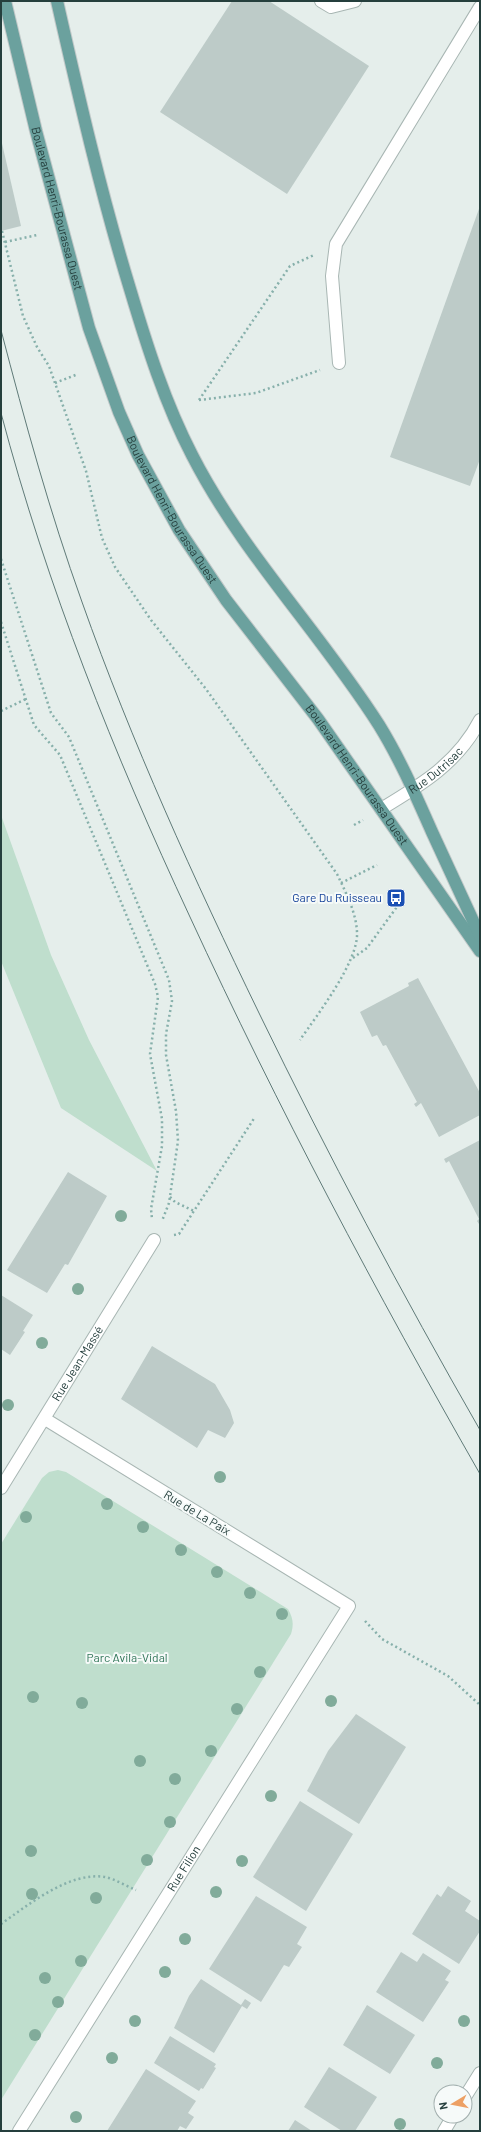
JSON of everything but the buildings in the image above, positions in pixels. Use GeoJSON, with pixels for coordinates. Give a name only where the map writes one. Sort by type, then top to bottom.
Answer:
{"type":"FeatureCollection","features":[{"type":"Feature","properties":{"kind":"main road","name":"Boulevard Henri-Bourassa Ouest"},"geometry":{"type":"LineString","coordinates":[[5,1],[36,131],[89,328],[119,412],[138,455],[161,499],[202,565],[226,600],[318,719],[480,951]]}},
{"type":"Feature","properties":{"kind":"main road"},"geometry":{"type":"LineString","coordinates":[[57,1],[117,247],[147,345],[178,428],[196,463],[228,516],[272,581],[331,657],[374,717],[392,746],[480,936]]}},
{"type":"Feature","properties":{"kind":"street"},"geometry":{"type":"LineString","coordinates":[[321,1],[331,7],[356,1]]}},
{"type":"Feature","properties":{"kind":"street"},"geometry":{"type":"LineString","coordinates":[[339,364],[332,276],[336,244],[480,7]]}},
{"type":"Feature","properties":{"kind":"street","name":"Rue Dutrisac"},"geometry":{"type":"LineString","coordinates":[[381,809],[413,790],[448,764],[473,733],[480,720]]}},
{"type":"Feature","properties":{"kind":"street","name":"Rue Jean-Massé"},"geometry":{"type":"LineString","coordinates":[[1,1488],[45,1419],[154,1240]]}},
{"type":"Feature","properties":{"kind":"street","name":"Rue de La Paix"},"geometry":{"type":"LineString","coordinates":[[45,1419],[349,1606]]}},
{"type":"Feature","properties":{"kind":"street","name":"Rue Filion"},"geometry":{"type":"LineString","coordinates":[[19,2131],[349,1606]]}},
{"type":"Feature","properties":{"kind":"street"},"geometry":{"type":"LineString","coordinates":[[473,2084],[480,2073]]}},
{"type":"Feature","properties":{"kind":"path"},"geometry":{"type":"LineString","coordinates":[[2,231],[23,316],[37,347],[49,366],[86,471],[102,538],[115,567],[151,620],[206,689],[337,874],[351,902],[358,933],[353,958],[300,1040]]}},
{"type":"Feature","properties":{"kind":"path"},"geometry":{"type":"LineString","coordinates":[[5,242],[37,235]]}},
{"type":"Feature","properties":{"kind":"path"},"geometry":{"type":"LineString","coordinates":[[336,244],[290,266],[199,400],[256,393],[339,364]]}},
{"type":"Feature","properties":{"kind":"path"},"geometry":{"type":"LineString","coordinates":[[55,383],[78,374]]}},
{"type":"Feature","properties":{"kind":"path"},"geometry":{"type":"LineString","coordinates":[[1,559],[51,713],[69,737],[169,980],[172,1001],[166,1034],[166,1055],[176,1110],[178,1141],[169,1203],[154,1240]]}},
{"type":"Feature","properties":{"kind":"path"},"geometry":{"type":"LineString","coordinates":[[1,622],[34,725],[60,755],[155,984],[158,997],[150,1054],[162,1119],[162,1146],[151,1209],[154,1240]]}},
{"type":"Feature","properties":{"kind":"path"},"geometry":{"type":"LineString","coordinates":[[1,711],[26,699]]}},
{"type":"Feature","properties":{"kind":"path"},"geometry":{"type":"LineString","coordinates":[[341,883],[377,865]]}},
{"type":"Feature","properties":{"kind":"path"},"geometry":{"type":"LineString","coordinates":[[353,958],[367,948],[399,904]]}},
{"type":"Feature","properties":{"kind":"path"},"geometry":{"type":"LineString","coordinates":[[154,1240],[179,1234],[255,1117]]}},
{"type":"Feature","properties":{"kind":"path"},"geometry":{"type":"LineString","coordinates":[[170,1196],[175,1202],[194,1211]]}},
{"type":"Feature","properties":{"kind":"path"},"geometry":{"type":"LineString","coordinates":[[349,1606],[382,1639],[448,1676],[480,1705]]}},
{"type":"Feature","properties":{"kind":"path"},"geometry":{"type":"LineString","coordinates":[[1,1924],[38,1898],[78,1879],[106,1877],[136,1890]]}},
{"type":"Feature","properties":{"kind":"green space"},"geometry":{"type":"Polygon","coordinates":[[[1,815],[51,955],[89,1040],[157,1171],[61,1108],[1,961],[1,815]]]}},
{"type":"Feature","properties":{"kind":"green space","name":"Parc Avila-Vidal"},"geometry":{"type":"Polygon","coordinates":[[[58,1470],[66,1472],[288,1609],[293,1624],[291,1634],[1,2100],[1,1544],[42,1478],[49,1472],[58,1470]]]}},
{"type":"Feature","properties":{"kind":"tram line"},"geometry":{"type":"LineString","coordinates":[[1,330],[38,467],[70,569],[101,655],[165,810],[235,963],[285,1066],[394,1276],[480,1430]]}},
{"type":"Feature","properties":{"kind":"tram line"},"geometry":{"type":"LineString","coordinates":[[1,413],[19,478],[61,606],[109,732],[162,856],[223,988],[329,1199],[403,1337],[480,1474]]}},
{"type":"Feature","properties":{"kind":"place","name":"Gare Du Ruisseau"},"geometry":{"type":"Point","coordinates":[396,898]}}]}
